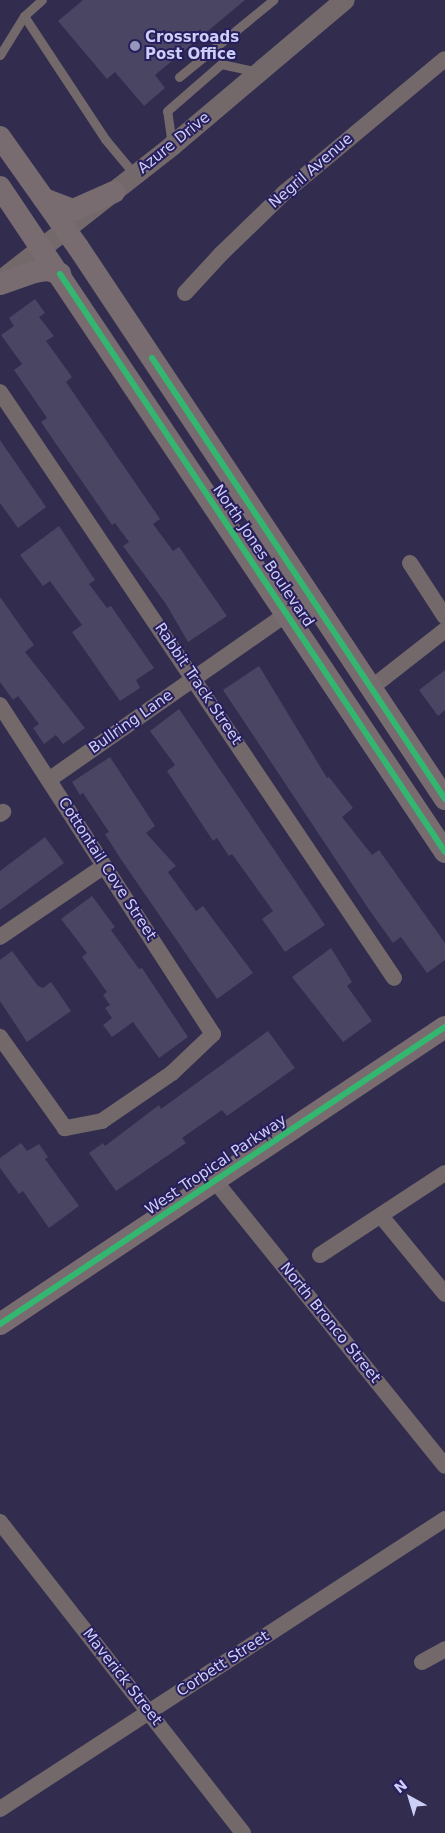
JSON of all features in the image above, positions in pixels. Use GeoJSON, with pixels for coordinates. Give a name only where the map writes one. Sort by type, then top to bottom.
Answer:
{"type":"FeatureCollection","features":[{"type":"Feature","properties":{"kind":"main road","name":"North Jones Boulevard"},"geometry":{"type":"LineString","coordinates":[[0,137],[66,230],[445,799]]}},
{"type":"Feature","properties":{"kind":"main road","name":"North Jones Boulevard"},"geometry":{"type":"LineString","coordinates":[[0,187],[43,248],[445,852]]}},
{"type":"Feature","properties":{"kind":"main road"},"geometry":{"type":"LineString","coordinates":[[44,199],[73,210],[114,192]]}},
{"type":"Feature","properties":{"kind":"main road"},"geometry":{"type":"LineString","coordinates":[[0,282],[48,270],[60,274]]}},
{"type":"Feature","properties":{"kind":"main road","name":"West Tropical Parkway"},"geometry":{"type":"LineString","coordinates":[[0,1324],[445,1027]]}},
{"type":"Feature","properties":{"kind":"street","name":"Azure Drive"},"geometry":{"type":"LineString","coordinates":[[0,282],[172,146],[259,72],[335,3]]}},
{"type":"Feature","properties":{"kind":"street","name":"Negril Avenue"},"geometry":{"type":"LineString","coordinates":[[186,293],[220,254],[284,193],[445,60]]}},
{"type":"Feature","properties":{"kind":"street","name":"Rabbit Track Street"},"geometry":{"type":"LineString","coordinates":[[0,392],[394,978]]}},
{"type":"Feature","properties":{"kind":"street"},"geometry":{"type":"LineString","coordinates":[[410,563],[445,617]]}},
{"type":"Feature","properties":{"kind":"street","name":"Bullring Lane"},"geometry":{"type":"LineString","coordinates":[[50,779],[311,597]]}},
{"type":"Feature","properties":{"kind":"street"},"geometry":{"type":"LineString","coordinates":[[371,688],[445,630]]}},
{"type":"Feature","properties":{"kind":"street","name":"Cottontail Cove Street"},"geometry":{"type":"LineString","coordinates":[[0,705],[50,779],[103,867],[213,1034],[172,1073],[102,1121],[65,1128],[0,1037]]}},
{"type":"Feature","properties":{"kind":"street"},"geometry":{"type":"LineString","coordinates":[[0,937],[103,867]]}},
{"type":"Feature","properties":{"kind":"street"},"geometry":{"type":"LineString","coordinates":[[320,1255],[445,1173]]}},
{"type":"Feature","properties":{"kind":"street","name":"North Bronco Street"},"geometry":{"type":"LineString","coordinates":[[216,1180],[445,1466]]}},
{"type":"Feature","properties":{"kind":"street"},"geometry":{"type":"LineString","coordinates":[[380,1216],[445,1294]]}},
{"type":"Feature","properties":{"kind":"street","name":"Corbett Street"},"geometry":{"type":"LineString","coordinates":[[0,1809],[445,1519]]}},
{"type":"Feature","properties":{"kind":"street","name":"Maverick Street"},"geometry":{"type":"LineString","coordinates":[[0,1522],[243,1833]]}},
{"type":"Feature","properties":{"kind":"street"},"geometry":{"type":"LineString","coordinates":[[422,1662],[445,1649]]}},
{"type":"Feature","properties":{"kind":"lane"},"geometry":{"type":"LineString","coordinates":[[0,55],[24,16],[42,0]]}},
{"type":"Feature","properties":{"kind":"lane"},"geometry":{"type":"LineString","coordinates":[[179,77],[273,0]]}},
{"type":"Feature","properties":{"kind":"lane"},"geometry":{"type":"LineString","coordinates":[[24,16],[105,139],[135,175]]}},
{"type":"Feature","properties":{"kind":"lane"},"geometry":{"type":"LineString","coordinates":[[172,146],[167,111],[171,106],[221,64],[259,72]]}},
{"type":"Feature","properties":{"kind":"building","name":"Crossroads Post Office"},"geometry":{"type":"Polygon","coordinates":[[[83,0],[245,0],[155,75],[165,88],[144,106],[115,72],[107,79],[58,21],[83,0]]]}},
{"type":"Feature","properties":{"kind":"building"},"geometry":{"type":"Polygon","coordinates":[[[35,299],[45,313],[39,317],[54,336],[46,341],[72,377],[66,382],[160,519],[153,524],[173,551],[179,547],[227,616],[188,642],[166,604],[123,546],[129,542],[115,523],[112,525],[41,422],[47,418],[14,370],[22,364],[1,335],[14,326],[9,318],[35,299]]]}},
{"type":"Feature","properties":{"kind":"building"},"geometry":{"type":"Polygon","coordinates":[[[0,440],[46,507],[18,528],[0,503],[0,440]]]}},
{"type":"Feature","properties":{"kind":"building"},"geometry":{"type":"Polygon","coordinates":[[[59,526],[95,580],[89,584],[107,608],[111,606],[154,668],[136,680],[140,688],[120,701],[72,632],[82,625],[50,581],[43,586],[20,555],[59,526]]]}},
{"type":"Feature","properties":{"kind":"building"},"geometry":{"type":"Polygon","coordinates":[[[0,597],[34,645],[25,652],[85,728],[63,744],[56,735],[44,744],[33,728],[39,724],[18,696],[13,700],[0,682],[0,597]]]}},
{"type":"Feature","properties":{"kind":"building"},"geometry":{"type":"Polygon","coordinates":[[[259,666],[327,778],[329,777],[353,808],[342,817],[372,855],[379,850],[445,943],[445,960],[427,973],[401,937],[393,943],[223,690],[259,666]]]}},
{"type":"Feature","properties":{"kind":"building"},"geometry":{"type":"Polygon","coordinates":[[[445,670],[445,710],[438,716],[419,690],[445,670]]]}},
{"type":"Feature","properties":{"kind":"building"},"geometry":{"type":"Polygon","coordinates":[[[179,709],[325,925],[285,952],[262,919],[273,911],[232,854],[229,856],[217,838],[213,841],[167,771],[175,765],[150,731],[179,709]]]}},
{"type":"Feature","properties":{"kind":"building"},"geometry":{"type":"Polygon","coordinates":[[[110,757],[155,826],[146,833],[176,866],[168,872],[196,911],[203,906],[253,973],[217,999],[120,858],[105,834],[109,832],[83,793],[80,795],[72,782],[110,757]]]}},
{"type":"Feature","properties":{"kind":"building"},"geometry":{"type":"Polygon","coordinates":[[[45,837],[64,863],[0,910],[0,871],[45,837]]]}},
{"type":"Feature","properties":{"kind":"building"},"geometry":{"type":"Polygon","coordinates":[[[92,896],[115,927],[111,930],[139,969],[142,968],[188,1037],[159,1058],[133,1022],[112,1037],[103,1025],[112,1018],[105,1008],[110,1005],[103,995],[107,992],[82,957],[87,953],[61,919],[92,896]]]}},
{"type":"Feature","properties":{"kind":"building"},"geometry":{"type":"Polygon","coordinates":[[[331,948],[352,982],[347,986],[372,1021],[343,1042],[292,977],[331,948]]]}},
{"type":"Feature","properties":{"kind":"building"},"geometry":{"type":"Polygon","coordinates":[[[12,951],[38,986],[43,988],[51,982],[71,1011],[27,1042],[0,1001],[0,960],[12,951]]]}},
{"type":"Feature","properties":{"kind":"building"},"geometry":{"type":"Polygon","coordinates":[[[268,1031],[295,1068],[227,1116],[222,1110],[182,1138],[186,1143],[116,1191],[89,1153],[103,1143],[105,1146],[159,1105],[161,1109],[268,1031]]]}},
{"type":"Feature","properties":{"kind":"building"},"geometry":{"type":"Polygon","coordinates":[[[21,1143],[27,1151],[39,1144],[48,1157],[45,1159],[79,1206],[49,1228],[23,1191],[19,1194],[0,1168],[0,1158],[21,1143]]]}},
{"type":"Feature","properties":{"kind":"cycle path"},"geometry":{"type":"LineString","coordinates":[[60,274],[445,852]]}},
{"type":"Feature","properties":{"kind":"cycle path"},"geometry":{"type":"LineString","coordinates":[[152,358],[445,799]]}},
{"type":"Feature","properties":{"kind":"cycle path"},"geometry":{"type":"LineString","coordinates":[[0,1324],[445,1027]]}},
{"type":"Feature","properties":{"kind":"place","name":"Crossroads Post Office"},"geometry":{"type":"Point","coordinates":[135,46]}}]}
